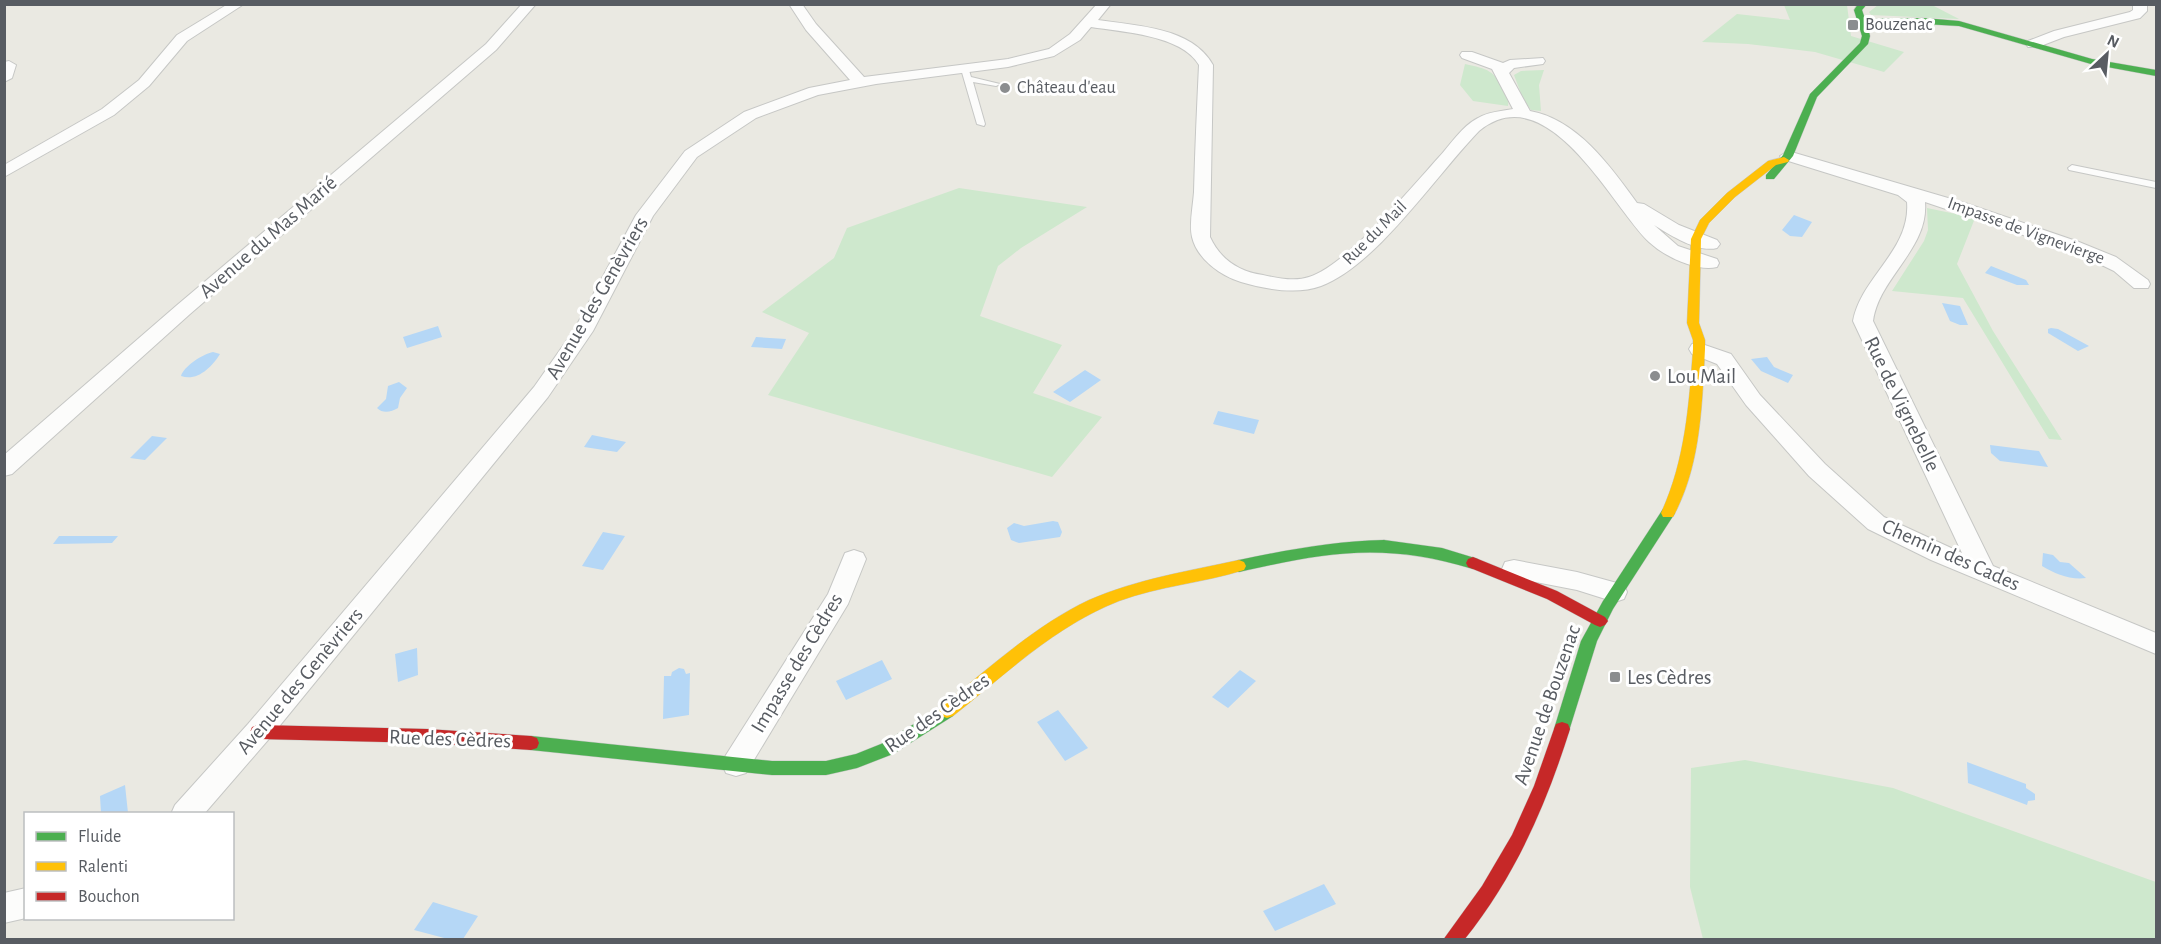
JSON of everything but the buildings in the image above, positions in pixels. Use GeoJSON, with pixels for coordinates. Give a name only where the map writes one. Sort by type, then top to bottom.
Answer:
{"type":"FeatureCollection","features":[{"type":"Feature","properties":{"kind":"street"},"geometry":{"type":"LineString","coordinates":[[4,172],[114,108],[144,83],[182,38],[238,4]]}},
{"type":"Feature","properties":{"kind":"street","name":"Avenue du Mas Marié"},"geometry":{"type":"LineString","coordinates":[[4,468],[183,310],[491,47],[530,4]]}},
{"type":"Feature","properties":{"kind":"street"},"geometry":{"type":"LineString","coordinates":[[795,4],[811,27],[859,81]]}},
{"type":"Feature","properties":{"kind":"street","name":"Avenue des Genèvriers"},"geometry":{"type":"LineString","coordinates":[[186,812],[258,732],[541,393],[583,331],[640,224],[686,158],[723,130],[759,111],[799,96],[859,81],[967,74],[1054,52],[1090,23],[1105,4]]}},
{"type":"Feature","properties":{"kind":"street"},"geometry":{"type":"LineString","coordinates":[[2033,44],[2059,34],[2135,15],[2140,11],[2140,4]]}},
{"type":"Feature","properties":{"kind":"street"},"geometry":{"type":"LineString","coordinates":[[1861,16],[1880,29],[1937,26],[2006,36]]}},
{"type":"Feature","properties":{"kind":"street"},"geometry":{"type":"LineString","coordinates":[[1861,16],[1884,21],[1949,22],[2152,75]]}},
{"type":"Feature","properties":{"kind":"street"},"geometry":{"type":"LineString","coordinates":[[1861,16],[1866,36],[1864,44]]}},
{"type":"Feature","properties":{"kind":"street","name":"Rue du Mail"},"geometry":{"type":"LineString","coordinates":[[1090,23],[1179,41],[1195,48],[1204,57],[1206,65],[1201,237],[1205,247],[1221,266],[1249,278],[1283,284],[1300,284],[1315,282],[1338,270],[1424,185],[1473,129],[1492,117],[1524,115],[1560,127],[1625,198],[1658,240],[1674,252],[1705,266]]}},
{"type":"Feature","properties":{"kind":"street"},"geometry":{"type":"LineString","coordinates":[[1899,28],[1864,44],[1813,96],[1786,158],[1904,191]]}},
{"type":"Feature","properties":{"kind":"street"},"geometry":{"type":"LineString","coordinates":[[1467,55],[1495,64],[1503,71],[1524,115]]}},
{"type":"Feature","properties":{"kind":"street"},"geometry":{"type":"LineString","coordinates":[[1503,71],[1510,64],[1538,61]]}},
{"type":"Feature","properties":{"kind":"street","name":"Avenue de Bouzenac"},"geometry":{"type":"LineString","coordinates":[[1699,345],[1693,323],[1705,266],[1704,222],[1731,195],[1772,163],[1786,158]]}},
{"type":"Feature","properties":{"kind":"street","name":"Impasse de Vignevierge"},"geometry":{"type":"LineString","coordinates":[[1904,191],[1973,210],[2118,264],[2141,284]]}},
{"type":"Feature","properties":{"kind":"street","name":"Rue de Vignebelle"},"geometry":{"type":"LineString","coordinates":[[1904,191],[1916,200],[1917,218],[1893,267],[1866,304],[1862,313],[1863,321],[1983,571]]}},
{"type":"Feature","properties":{"kind":"street","name":"Rue du Mail"},"geometry":{"type":"LineString","coordinates":[[1625,198],[1653,219],[1703,242]]}},
{"type":"Feature","properties":{"kind":"street","name":"Avenue de Bouzenac"},"geometry":{"type":"LineString","coordinates":[[1463,936],[1518,846],[1564,721],[1584,656],[1600,621],[1615,592],[1661,525],[1680,485],[1686,464],[1699,345],[1708,327]]}},
{"type":"Feature","properties":{"kind":"street","name":"Chemin des Cades"},"geometry":{"type":"LineString","coordinates":[[1699,345],[1724,359],[1753,400],[1817,470],[1876,523],[1907,539],[2157,644]]}},
{"type":"Feature","properties":{"kind":"street","name":"Rue des Cèdres"},"geometry":{"type":"LineString","coordinates":[[258,732],[525,742],[736,764],[827,768],[866,759],[889,748],[949,709],[1055,627],[1082,609],[1110,596],[1146,586],[1321,551],[1379,544],[1433,551],[1480,566],[1554,595],[1600,621]]}},
{"type":"Feature","properties":{"kind":"street","name":"Impasse des Cèdres"},"geometry":{"type":"LineString","coordinates":[[736,764],[839,597],[854,560]]}},
{"type":"Feature","properties":{"kind":"street","name":"Rue des Cèdres"},"geometry":{"type":"LineString","coordinates":[[1480,566],[1545,575],[1615,592]]}},
{"type":"Feature","properties":{"kind":"street"},"geometry":{"type":"LineString","coordinates":[[4,908],[24,903]]}},
{"type":"Feature","properties":{"kind":"lane"},"geometry":{"type":"LineString","coordinates":[[967,74],[996,84]]}},
{"type":"Feature","properties":{"kind":"lane"},"geometry":{"type":"LineString","coordinates":[[967,74],[981,124]]}},
{"type":"Feature","properties":{"kind":"lane"},"geometry":{"type":"LineString","coordinates":[[2072,168],[2157,185]]}},
{"type":"Feature","properties":{"kind":"green space"},"geometry":{"type":"Polygon","coordinates":[[[1784,5],[1847,5],[1851,36],[1904,52],[1884,72],[1815,52],[1748,44],[1702,42],[1737,14],[1790,20],[1784,5]]]}},
{"type":"Feature","properties":{"kind":"green space"},"geometry":{"type":"Polygon","coordinates":[[[1878,5],[1932,5],[1959,19],[1871,15],[1869,12],[1878,5]]]}},
{"type":"Feature","properties":{"kind":"green space"},"geometry":{"type":"Polygon","coordinates":[[[1465,64],[1485,69],[1494,75],[1505,92],[1508,106],[1473,101],[1460,85],[1465,64]]]}},
{"type":"Feature","properties":{"kind":"green space"},"geometry":{"type":"Polygon","coordinates":[[[1544,70],[1539,85],[1541,111],[1531,110],[1523,99],[1514,75],[1521,71],[1544,70]]]}},
{"type":"Feature","properties":{"kind":"green space"},"geometry":{"type":"Polygon","coordinates":[[[959,188],[1087,207],[1021,248],[998,266],[980,316],[1062,345],[1033,393],[1102,417],[1052,477],[768,395],[809,333],[762,312],[834,258],[847,228],[959,188]]]}},
{"type":"Feature","properties":{"kind":"green space"},"geometry":{"type":"Polygon","coordinates":[[[1927,208],[1975,218],[1957,264],[1993,331],[2062,440],[2049,439],[1963,298],[1892,291],[1924,241],[1928,230],[1927,208]]]}},
{"type":"Feature","properties":{"kind":"green space"},"geometry":{"type":"Polygon","coordinates":[[[1745,760],[1893,788],[2156,882],[2156,939],[1703,939],[1690,887],[1691,768],[1745,760]]]}},
{"type":"Feature","properties":{"kind":"water"},"geometry":{"type":"Polygon","coordinates":[[[1794,215],[1812,222],[1802,237],[1790,236],[1782,230],[1794,215]]]}},
{"type":"Feature","properties":{"kind":"water"},"geometry":{"type":"Polygon","coordinates":[[[1991,266],[2026,280],[2029,285],[2017,285],[1985,273],[1991,266]]]}},
{"type":"Feature","properties":{"kind":"water"},"geometry":{"type":"Polygon","coordinates":[[[1942,303],[1960,306],[1968,325],[1950,321],[1942,303]]]}},
{"type":"Feature","properties":{"kind":"water"},"geometry":{"type":"Polygon","coordinates":[[[438,326],[442,337],[407,348],[403,337],[438,326]]]}},
{"type":"Feature","properties":{"kind":"water"},"geometry":{"type":"Polygon","coordinates":[[[2048,329],[2058,329],[2089,346],[2078,351],[2048,333],[2048,329]]]}},
{"type":"Feature","properties":{"kind":"water"},"geometry":{"type":"Polygon","coordinates":[[[756,337],[786,339],[782,349],[751,347],[756,337]]]}},
{"type":"Feature","properties":{"kind":"water"},"geometry":{"type":"Polygon","coordinates":[[[213,352],[220,354],[204,372],[193,377],[181,376],[194,361],[213,352]]]}},
{"type":"Feature","properties":{"kind":"water"},"geometry":{"type":"Polygon","coordinates":[[[1767,357],[1774,367],[1793,375],[1788,383],[1761,371],[1751,359],[1767,357]]]}},
{"type":"Feature","properties":{"kind":"water"},"geometry":{"type":"Polygon","coordinates":[[[1085,370],[1101,380],[1070,402],[1053,392],[1085,370]]]}},
{"type":"Feature","properties":{"kind":"water"},"geometry":{"type":"Polygon","coordinates":[[[399,382],[407,388],[400,398],[398,408],[387,412],[379,410],[377,408],[386,399],[388,386],[399,382]]]}},
{"type":"Feature","properties":{"kind":"water"},"geometry":{"type":"Polygon","coordinates":[[[1218,411],[1259,420],[1254,434],[1213,424],[1218,411]]]}},
{"type":"Feature","properties":{"kind":"water"},"geometry":{"type":"Polygon","coordinates":[[[592,435],[626,442],[617,452],[584,447],[592,435]]]}},
{"type":"Feature","properties":{"kind":"water"},"geometry":{"type":"Polygon","coordinates":[[[152,436],[167,438],[145,460],[130,458],[152,436]]]}},
{"type":"Feature","properties":{"kind":"water"},"geometry":{"type":"Polygon","coordinates":[[[1990,445],[2039,451],[2048,467],[2000,461],[1991,453],[1990,445]]]}},
{"type":"Feature","properties":{"kind":"water"},"geometry":{"type":"Polygon","coordinates":[[[1058,522],[1062,532],[1060,537],[1019,543],[1011,540],[1007,528],[1014,523],[1024,526],[1058,522]]]}},
{"type":"Feature","properties":{"kind":"water"},"geometry":{"type":"Polygon","coordinates":[[[603,532],[625,536],[603,570],[582,566],[603,532]]]}},
{"type":"Feature","properties":{"kind":"water"},"geometry":{"type":"Polygon","coordinates":[[[59,536],[118,536],[112,543],[53,544],[59,536]]]}},
{"type":"Feature","properties":{"kind":"water"},"geometry":{"type":"Polygon","coordinates":[[[2043,553],[2053,555],[2060,562],[2069,563],[2086,578],[2068,577],[2047,569],[2042,566],[2043,553]]]}},
{"type":"Feature","properties":{"kind":"water"},"geometry":{"type":"Polygon","coordinates":[[[417,648],[418,675],[398,682],[395,654],[417,648]]]}},
{"type":"Feature","properties":{"kind":"water"},"geometry":{"type":"Polygon","coordinates":[[[882,660],[892,679],[846,700],[836,681],[882,660]]]}},
{"type":"Feature","properties":{"kind":"water"},"geometry":{"type":"Polygon","coordinates":[[[679,668],[684,669],[686,674],[690,673],[689,715],[663,719],[664,676],[671,676],[672,672],[679,668]]]}},
{"type":"Feature","properties":{"kind":"water"},"geometry":{"type":"Polygon","coordinates":[[[1240,670],[1256,681],[1228,708],[1212,697],[1240,670]]]}},
{"type":"Feature","properties":{"kind":"water"},"geometry":{"type":"Polygon","coordinates":[[[1058,710],[1088,748],[1065,761],[1037,722],[1058,710]]]}},
{"type":"Feature","properties":{"kind":"water"},"geometry":{"type":"Polygon","coordinates":[[[1967,762],[2026,784],[2026,788],[2035,794],[2035,800],[2028,801],[2027,805],[1968,783],[1967,762]]]}},
{"type":"Feature","properties":{"kind":"water"},"geometry":{"type":"Polygon","coordinates":[[[125,785],[128,812],[101,812],[100,796],[125,785]]]}},
{"type":"Feature","properties":{"kind":"water"},"geometry":{"type":"Polygon","coordinates":[[[1324,884],[1336,904],[1275,931],[1263,911],[1324,884]]]}},
{"type":"Feature","properties":{"kind":"water"},"geometry":{"type":"Polygon","coordinates":[[[433,902],[478,916],[463,939],[448,939],[414,930],[433,902]]]}},
{"type":"Feature","properties":{"kind":"traffic: fast"},"geometry":{"type":"LineString","coordinates":[[1770,177],[1788,156],[1813,96],[1864,44],[1866,36],[1858,10],[1863,4]]}},
{"type":"Feature","properties":{"kind":"traffic: fast"},"geometry":{"type":"LineString","coordinates":[[1862,22],[1924,21],[1959,24],[2091,61],[2156,73]]}},
{"type":"Feature","properties":{"kind":"traffic: fast"},"geometry":{"type":"LineString","coordinates":[[1562,729],[1589,641],[1608,605],[1668,513]]}},
{"type":"Feature","properties":{"kind":"traffic: fast"},"geometry":{"type":"LineString","coordinates":[[1239,566],[1299,553],[1356,546],[1413,548],[1473,563]]}},
{"type":"Feature","properties":{"kind":"traffic: fast"},"geometry":{"type":"LineString","coordinates":[[531,743],[772,768],[826,768],[857,761],[887,749],[947,711]]}},
{"type":"Feature","properties":{"kind":"traffic: slow"},"geometry":{"type":"LineString","coordinates":[[1668,513],[1677,494],[1692,433],[1699,349],[1699,340],[1693,323],[1696,239],[1704,222],[1731,195],[1772,163],[1784,160]]}},
{"type":"Feature","properties":{"kind":"traffic: slow"},"geometry":{"type":"LineString","coordinates":[[947,711],[1042,635],[1095,604],[1156,584],[1239,566]]}},
{"type":"Feature","properties":{"kind":"traffic: jam"},"geometry":{"type":"LineString","coordinates":[[1473,563],[1552,595],[1600,621]]}},
{"type":"Feature","properties":{"kind":"traffic: jam"},"geometry":{"type":"LineString","coordinates":[[1452,940],[1489,892],[1504,867],[1531,814],[1562,729]]}},
{"type":"Feature","properties":{"kind":"traffic: jam"},"geometry":{"type":"LineString","coordinates":[[258,732],[427,736],[531,743]]}},
{"type":"Feature","properties":{"kind":"place","name":"Bouzenac"},"geometry":{"type":"Point","coordinates":[1853,25]}},
{"type":"Feature","properties":{"kind":"place","name":"Château d'eau"},"geometry":{"type":"Point","coordinates":[1005,88]}},
{"type":"Feature","properties":{"kind":"place","name":"Lou Mail"},"geometry":{"type":"Point","coordinates":[1655,376]}},
{"type":"Feature","properties":{"kind":"place","name":"Les Cèdres"},"geometry":{"type":"Point","coordinates":[1615,677]}}]}
